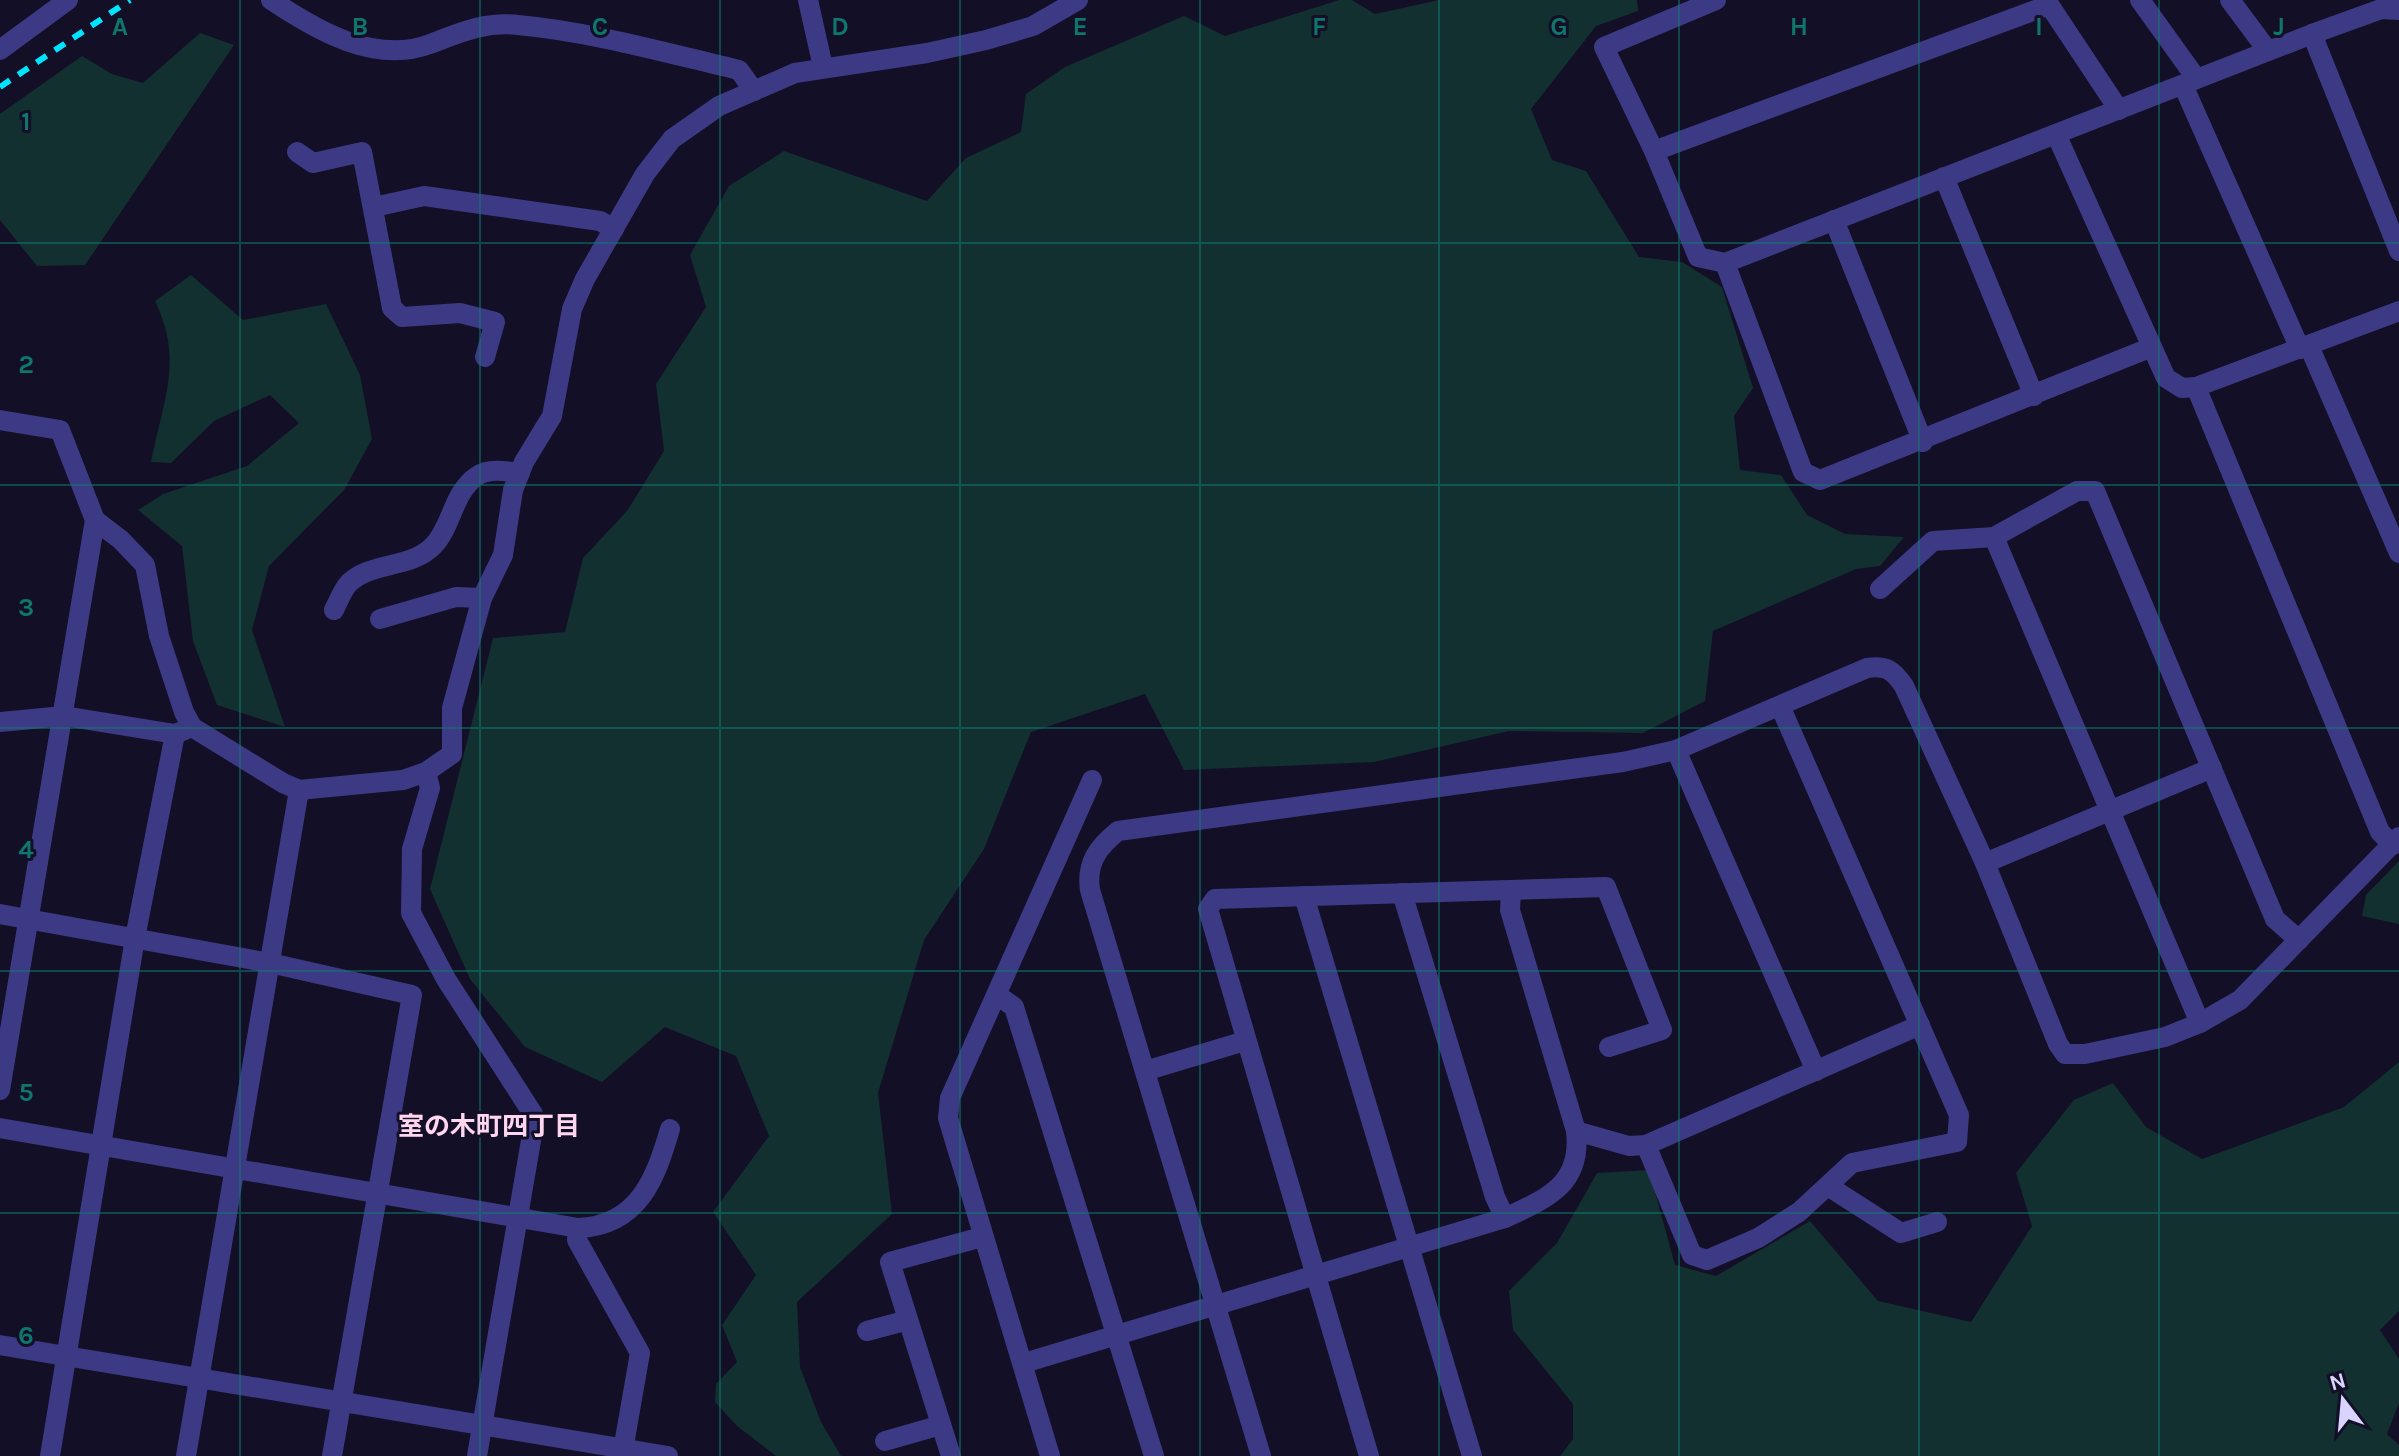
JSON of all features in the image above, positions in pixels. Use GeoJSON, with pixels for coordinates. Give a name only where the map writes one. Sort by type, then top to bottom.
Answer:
{"type":"FeatureCollection","features":[{"type":"Feature","properties":{"kind":"street"},"geometry":{"type":"LineString","coordinates":[[0,50],[68,0]]}},
{"type":"Feature","properties":{"kind":"street"},"geometry":{"type":"LineString","coordinates":[[271,0],[332,34],[394,53],[488,25],[516,24],[634,44],[739,70],[754,91]]}},
{"type":"Feature","properties":{"kind":"street"},"geometry":{"type":"LineString","coordinates":[[808,0],[823,67]]}},
{"type":"Feature","properties":{"kind":"street"},"geometry":{"type":"LineString","coordinates":[[0,722],[64,716],[183,731],[299,790],[403,780],[426,772],[452,754],[452,708],[482,598],[503,555],[520,473],[552,416],[572,309],[585,279],[645,174],[672,139],[719,106],[795,73],[927,53],[986,40],[1033,26],[1078,0]]}},
{"type":"Feature","properties":{"kind":"street"},"geometry":{"type":"LineString","coordinates":[[1716,0],[1604,47],[1654,151],[1698,257],[1725,263],[2312,34],[2381,9],[2399,10]]}},
{"type":"Feature","properties":{"kind":"street"},"geometry":{"type":"LineString","coordinates":[[2140,0],[2191,71],[2189,83],[2399,553]]}},
{"type":"Feature","properties":{"kind":"street"},"geometry":{"type":"LineString","coordinates":[[2230,0],[2268,51]]}},
{"type":"Feature","properties":{"kind":"street"},"geometry":{"type":"LineString","coordinates":[[1654,151],[2048,2],[2119,110]]}},
{"type":"Feature","properties":{"kind":"street"},"geometry":{"type":"LineString","coordinates":[[2312,34],[2399,251]]}},
{"type":"Feature","properties":{"kind":"street"},"geometry":{"type":"LineString","coordinates":[[2056,134],[2166,378],[2182,388],[2196,387],[2399,311]]}},
{"type":"Feature","properties":{"kind":"street"},"geometry":{"type":"LineString","coordinates":[[297,152],[313,163],[362,152],[392,308],[402,317],[460,313],[495,322],[485,357]]}},
{"type":"Feature","properties":{"kind":"street"},"geometry":{"type":"LineString","coordinates":[[1944,177],[2034,396]]}},
{"type":"Feature","properties":{"kind":"street"},"geometry":{"type":"LineString","coordinates":[[374,207],[424,196],[600,221],[614,229]]}},
{"type":"Feature","properties":{"kind":"street"},"geometry":{"type":"LineString","coordinates":[[1834,220],[1923,442]]}},
{"type":"Feature","properties":{"kind":"street"},"geometry":{"type":"LineString","coordinates":[[1725,263],[1803,472],[1820,480],[1923,442],[2152,347]]}},
{"type":"Feature","properties":{"kind":"street"},"geometry":{"type":"LineString","coordinates":[[1261,1456],[1090,890],[1088,875],[1102,844],[1118,831],[1140,826],[1623,762],[1676,750],[1781,708],[1867,668],[1882,666],[1894,671],[1904,686],[1985,863],[2065,1054],[2085,1054],[2165,1037],[2200,1023],[2240,1000],[2396,841],[2380,832],[2196,387]]}},
{"type":"Feature","properties":{"kind":"street"},"geometry":{"type":"LineString","coordinates":[[0,420],[60,430],[95,520],[0,1090]]}},
{"type":"Feature","properties":{"kind":"street"},"geometry":{"type":"LineString","coordinates":[[334,610],[349,583],[364,574],[417,557],[434,545],[451,511],[474,478],[486,472],[520,473]]}},
{"type":"Feature","properties":{"kind":"street"},"geometry":{"type":"LineString","coordinates":[[1880,589],[1933,541],[1994,537],[2077,491],[2095,491],[2275,919],[2299,940]]}},
{"type":"Feature","properties":{"kind":"street"},"geometry":{"type":"LineString","coordinates":[[50,1456],[135,938],[183,731],[184,712],[159,636],[145,565],[121,540],[95,520]]}},
{"type":"Feature","properties":{"kind":"street"},"geometry":{"type":"LineString","coordinates":[[1994,537],[2200,1023]]}},
{"type":"Feature","properties":{"kind":"street"},"geometry":{"type":"LineString","coordinates":[[380,619],[456,597],[482,598]]}},
{"type":"Feature","properties":{"kind":"street"},"geometry":{"type":"LineString","coordinates":[[1646,1145],[1692,1255],[1707,1260],[1758,1238],[1799,1212],[1852,1163],[1957,1142],[1959,1115],[1781,708]]}},
{"type":"Feature","properties":{"kind":"street"},"geometry":{"type":"LineString","coordinates":[[1676,750],[1816,1071]]}},
{"type":"Feature","properties":{"kind":"street"},"geometry":{"type":"LineString","coordinates":[[1985,863],[2212,768]]}},
{"type":"Feature","properties":{"kind":"street"},"geometry":{"type":"LineString","coordinates":[[426,772],[430,788],[412,849],[411,913],[446,979],[533,1114],[520,1216],[477,1456]]}},
{"type":"Feature","properties":{"kind":"street"},"geometry":{"type":"LineString","coordinates":[[1050,1456],[948,1118],[950,1098],[1092,780]]}},
{"type":"Feature","properties":{"kind":"street"},"geometry":{"type":"LineString","coordinates":[[186,1456],[232,1167],[299,790]]}},
{"type":"Feature","properties":{"kind":"street"},"geometry":{"type":"LineString","coordinates":[[1064,846],[1093,859]]}},
{"type":"Feature","properties":{"kind":"street"},"geometry":{"type":"LineString","coordinates":[[1369,1456],[1208,909],[1215,899],[1606,887],[1662,1030],[1609,1047]]}},
{"type":"Feature","properties":{"kind":"street"},"geometry":{"type":"LineString","coordinates":[[1024,1363],[1505,1218],[1534,1205],[1569,1178],[1578,1153],[1576,1131],[1510,910],[1511,892]]}},
{"type":"Feature","properties":{"kind":"street"},"geometry":{"type":"LineString","coordinates":[[1402,893],[1495,1197],[1505,1218]]}},
{"type":"Feature","properties":{"kind":"street"},"geometry":{"type":"LineString","coordinates":[[1304,896],[1472,1456]]}},
{"type":"Feature","properties":{"kind":"street"},"geometry":{"type":"LineString","coordinates":[[0,914],[270,963],[412,995],[332,1456]]}},
{"type":"Feature","properties":{"kind":"street"},"geometry":{"type":"LineString","coordinates":[[997,995],[1014,1007],[1154,1456]]}},
{"type":"Feature","properties":{"kind":"street"},"geometry":{"type":"LineString","coordinates":[[1576,1131],[1629,1146],[1646,1145],[1920,1025]]}},
{"type":"Feature","properties":{"kind":"street"},"geometry":{"type":"LineString","coordinates":[[1145,1071],[1245,1041]]}},
{"type":"Feature","properties":{"kind":"street"},"geometry":{"type":"LineString","coordinates":[[0,1128],[377,1190],[578,1228],[594,1227],[635,1206],[655,1177],[670,1129]]}},
{"type":"Feature","properties":{"kind":"street"},"geometry":{"type":"LineString","coordinates":[[1828,1186],[1901,1233],[1937,1222]]}},
{"type":"Feature","properties":{"kind":"street"},"geometry":{"type":"LineString","coordinates":[[578,1228],[577,1240],[640,1353],[623,1452]]}},
{"type":"Feature","properties":{"kind":"street"},"geometry":{"type":"LineString","coordinates":[[951,1456],[890,1262],[982,1237]]}},
{"type":"Feature","properties":{"kind":"street"},"geometry":{"type":"LineString","coordinates":[[867,1331],[908,1320]]}},
{"type":"Feature","properties":{"kind":"street"},"geometry":{"type":"LineString","coordinates":[[0,1345],[482,1424],[623,1452],[668,1456]]}},
{"type":"Feature","properties":{"kind":"street"},"geometry":{"type":"LineString","coordinates":[[885,1441],[941,1425]]}},
{"type":"Feature","properties":{"kind":"green space"},"geometry":{"type":"Polygon","coordinates":[[[1339,0],[1352,0],[1375,14],[1439,0],[1637,0],[1638,11],[1596,26],[1531,109],[1552,160],[1586,171],[1639,257],[1682,262],[1722,287],[1753,388],[1734,416],[1740,470],[1781,475],[1807,515],[1845,534],[1904,537],[1880,566],[1856,569],[1713,631],[1705,701],[1643,733],[1509,731],[1374,762],[1184,770],[1145,694],[1031,732],[984,849],[924,940],[878,1093],[892,1214],[797,1302],[800,1367],[821,1422],[841,1456],[776,1456],[737,1426],[715,1402],[716,1384],[737,1362],[722,1325],[756,1275],[713,1212],[769,1136],[736,1056],[665,1027],[602,1082],[525,1047],[470,979],[430,889],[493,638],[565,632],[583,558],[627,511],[664,451],[656,384],[706,307],[690,255],[729,186],[784,151],[927,201],[966,158],[1021,132],[1026,94],[1065,67],[1184,16],[1225,36],[1339,0]]]}},
{"type":"Feature","properties":{"kind":"green space"},"geometry":{"type":"Polygon","coordinates":[[[200,33],[234,45],[85,265],[37,266],[0,220],[0,114],[82,56],[112,74],[143,83],[200,33]]]}},
{"type":"Feature","properties":{"kind":"green space"},"geometry":{"type":"Polygon","coordinates":[[[191,275],[243,320],[326,304],[360,375],[372,439],[344,490],[269,566],[252,630],[285,727],[217,705],[193,641],[182,546],[138,510],[163,494],[247,466],[299,423],[270,395],[214,421],[171,463],[151,462],[170,362],[164,323],[155,301],[191,275]]]}},
{"type":"Feature","properties":{"kind":"green space"},"geometry":{"type":"Polygon","coordinates":[[[2399,861],[2399,924],[2362,916],[2366,895],[2399,861]]]}},
{"type":"Feature","properties":{"kind":"green space"},"geometry":{"type":"Polygon","coordinates":[[[2399,1062],[2399,1311],[2380,1330],[2399,1359],[2399,1403],[2387,1434],[2399,1445],[2399,1456],[1560,1456],[1573,1439],[1573,1404],[1513,1330],[1509,1291],[1557,1243],[1597,1173],[1649,1170],[1675,1265],[1716,1276],[1810,1221],[1878,1301],[1971,1322],[2032,1226],[2016,1173],[2074,1100],[2113,1083],[2146,1127],[2202,1159],[2344,1107],[2399,1062]]]}},
{"type":"Feature","properties":{"kind":"railway"},"geometry":{"type":"LineString","coordinates":[[0,87],[130,0]]}},
{"type":"Feature","properties":{"kind":"district","name":"室の木町四丁目"},"geometry":{"type":"Point","coordinates":[489,1126]}}]}
